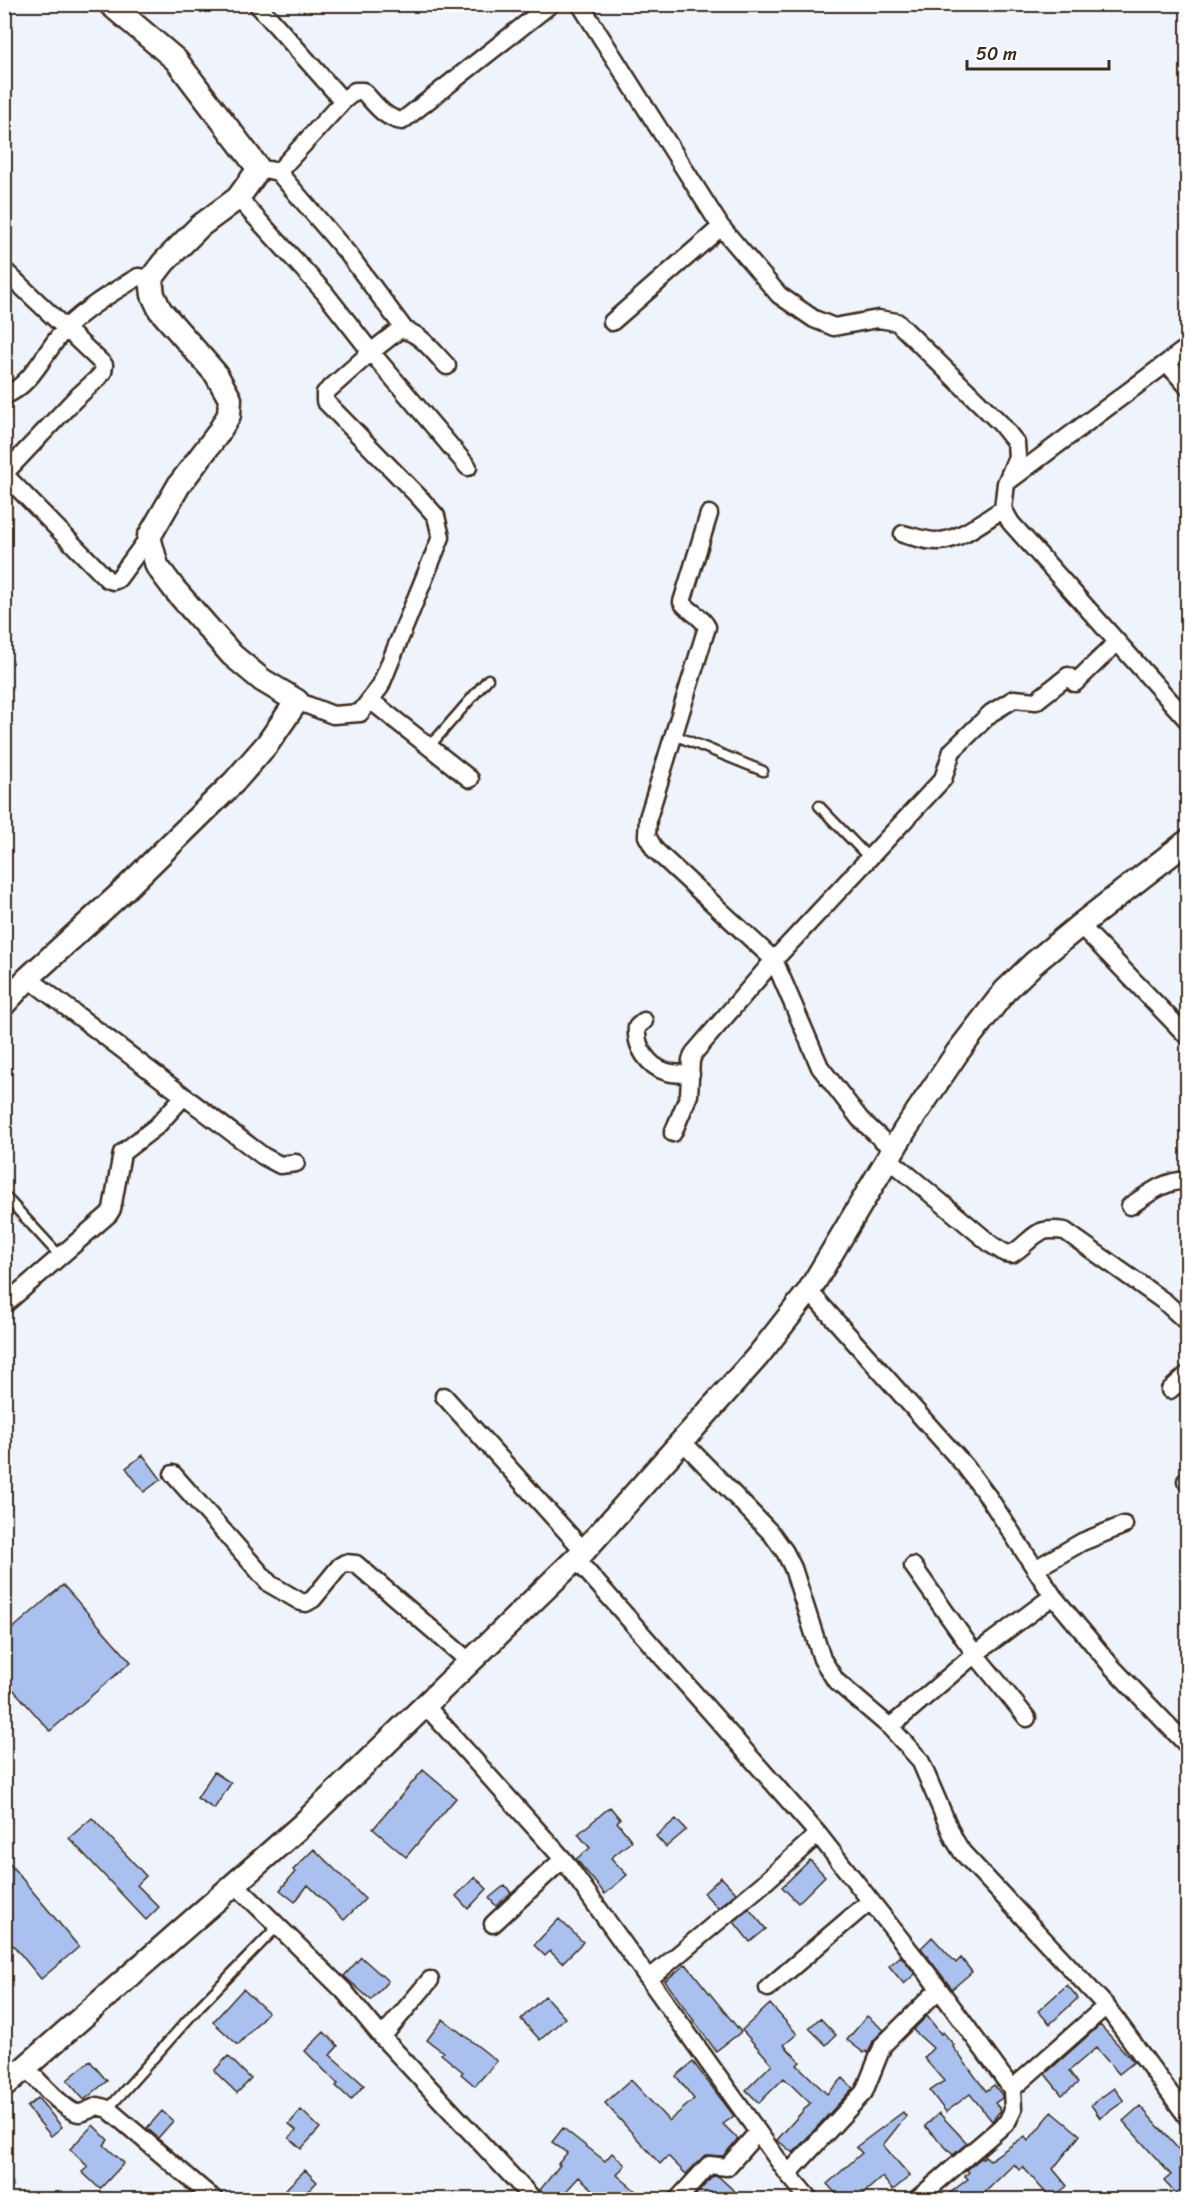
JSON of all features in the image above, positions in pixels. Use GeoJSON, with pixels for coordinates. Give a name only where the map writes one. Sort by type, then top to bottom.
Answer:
{"type":"FeatureCollection","features":[{"type":"Feature","properties":{"kind":"street"},"geometry":{"type":"LineString","coordinates":[[110,4],[176,60],[269,170],[349,255],[405,330]]}},
{"type":"Feature","properties":{"kind":"street"},"geometry":{"type":"LineString","coordinates":[[257,4],[343,101]]}},
{"type":"Feature","properties":{"kind":"street"},"geometry":{"type":"LineString","coordinates":[[4,270],[104,365],[103,372],[4,474],[107,579],[113,581],[118,579],[149,537],[179,485],[217,435],[229,415],[230,399],[216,374],[160,310],[153,295],[151,279],[164,262],[200,226],[238,198],[355,91],[363,91],[384,114],[402,121],[551,4]]}},
{"type":"Feature","properties":{"kind":"street"},"geometry":{"type":"LineString","coordinates":[[580,4],[721,227],[779,295],[814,319],[834,327],[878,319],[897,322],[1000,423],[1016,443],[1017,457],[1006,483],[1003,509],[1011,523],[1188,721]]}},
{"type":"Feature","properties":{"kind":"street"},"geometry":{"type":"LineString","coordinates":[[238,198],[324,292],[371,352],[468,467]]}},
{"type":"Feature","properties":{"kind":"street"},"geometry":{"type":"LineString","coordinates":[[612,322],[721,227]]}},
{"type":"Feature","properties":{"kind":"street"},"geometry":{"type":"LineString","coordinates":[[4,396],[25,382],[66,329],[101,299],[138,276],[151,279]]}},
{"type":"Feature","properties":{"kind":"street"},"geometry":{"type":"LineString","coordinates":[[149,537],[157,566],[232,655],[262,680],[297,701],[333,715],[360,713],[380,687],[441,537],[436,516],[325,401],[325,393],[399,330],[413,333],[447,366]]}},
{"type":"Feature","properties":{"kind":"street"},"geometry":{"type":"LineString","coordinates":[[1006,483],[1188,347]]}},
{"type":"Feature","properties":{"kind":"street"},"geometry":{"type":"LineString","coordinates":[[1167,363],[1188,387]]}},
{"type":"Feature","properties":{"kind":"street"},"geometry":{"type":"LineString","coordinates":[[903,534],[940,541],[954,538],[1003,509]]}},
{"type":"Feature","properties":{"kind":"street"},"geometry":{"type":"LineString","coordinates":[[709,514],[682,602],[703,619],[707,627],[648,818],[647,836],[656,850],[774,960],[820,1067],[890,1154],[992,1245],[1005,1253],[1012,1254],[1047,1228],[1065,1231],[1165,1302],[1188,1323]]}},
{"type":"Feature","properties":{"kind":"street"},"geometry":{"type":"LineString","coordinates":[[673,1133],[689,1095],[691,1060],[694,1053],[774,960],[943,779],[952,751],[991,713],[1014,699],[1036,701],[1068,676],[1075,683],[1117,642]]}},
{"type":"Feature","properties":{"kind":"street"},"geometry":{"type":"LineString","coordinates":[[369,700],[470,779]]}},
{"type":"Feature","properties":{"kind":"street"},"geometry":{"type":"LineString","coordinates":[[4,1004],[28,978],[120,894],[234,782],[268,743],[297,701]]}},
{"type":"Feature","properties":{"kind":"street"},"geometry":{"type":"LineString","coordinates":[[4,2086],[303,1824],[580,1555],[758,1356],[809,1291],[890,1154],[933,1087],[981,1020],[1020,977],[1080,925],[1188,841]]}},
{"type":"Feature","properties":{"kind":"street"},"geometry":{"type":"LineString","coordinates":[[1080,925],[1188,1037]]}},
{"type":"Feature","properties":{"kind":"street"},"geometry":{"type":"LineString","coordinates":[[28,978],[273,1163],[288,1166],[296,1163]]}},
{"type":"Feature","properties":{"kind":"street"},"geometry":{"type":"LineString","coordinates":[[644,1021],[637,1027],[636,1036],[648,1060],[656,1067],[668,1072],[691,1074]]}},
{"type":"Feature","properties":{"kind":"street"},"geometry":{"type":"LineString","coordinates":[[4,1305],[105,1218],[112,1209],[122,1153],[157,1126],[184,1096]]}},
{"type":"Feature","properties":{"kind":"street"},"geometry":{"type":"LineString","coordinates":[[1130,1206],[1163,1184],[1173,1180],[1188,1180]]}},
{"type":"Feature","properties":{"kind":"street"},"geometry":{"type":"LineString","coordinates":[[809,1291],[965,1466],[989,1498],[1053,1596],[1113,1668],[1188,1746]]}},
{"type":"Feature","properties":{"kind":"street"},"geometry":{"type":"LineString","coordinates":[[1170,1390],[1188,1374]]}},
{"type":"Feature","properties":{"kind":"street"},"geometry":{"type":"LineString","coordinates":[[444,1396],[818,1834],[939,1989],[1012,2089],[1013,2110],[1007,2122],[916,2199]]}},
{"type":"Feature","properties":{"kind":"street"},"geometry":{"type":"LineString","coordinates":[[682,1441],[772,1534],[785,1552],[793,1568],[822,1659],[836,1681],[890,1727],[920,1760],[954,1839],[962,1852],[1106,2006],[1188,2118]]}},
{"type":"Feature","properties":{"kind":"street"},"geometry":{"type":"LineString","coordinates":[[173,1474],[264,1578],[293,1598],[310,1602],[345,1563],[356,1564],[470,1662]]}},
{"type":"Feature","properties":{"kind":"street"},"geometry":{"type":"LineString","coordinates":[[1035,1569],[1082,1542],[1124,1525]]}},
{"type":"Feature","properties":{"kind":"street"},"geometry":{"type":"LineString","coordinates":[[913,1566],[975,1654],[1027,1718]]}},
{"type":"Feature","properties":{"kind":"street"},"geometry":{"type":"LineString","coordinates":[[890,1727],[975,1654],[1053,1596]]}},
{"type":"Feature","properties":{"kind":"street"},"geometry":{"type":"LineString","coordinates":[[425,1705],[563,1859],[788,2174],[810,2199]]}},
{"type":"Feature","properties":{"kind":"street"},"geometry":{"type":"LineString","coordinates":[[649,1980],[818,1834]]}},
{"type":"Feature","properties":{"kind":"street"},"geometry":{"type":"LineString","coordinates":[[493,1924],[563,1859]]}},
{"type":"Feature","properties":{"kind":"street"},"geometry":{"type":"LineString","coordinates":[[235,1884],[344,1991],[382,2037],[534,2199]]}},
{"type":"Feature","properties":{"kind":"street"},"geometry":{"type":"LineString","coordinates":[[768,1988],[870,1901]]}},
{"type":"Feature","properties":{"kind":"street"},"geometry":{"type":"LineString","coordinates":[[382,2037],[430,1980]]}},
{"type":"Feature","properties":{"kind":"street"},"geometry":{"type":"LineString","coordinates":[[788,2174],[864,2092],[887,2040],[939,1989]]}},
{"type":"Feature","properties":{"kind":"street"},"geometry":{"type":"LineString","coordinates":[[1012,2089],[1106,2006]]}},
{"type":"Feature","properties":{"kind":"street"},"geometry":{"type":"LineString","coordinates":[[26,2068],[71,2110],[80,2113],[98,2106],[108,2109],[215,2199]]}},
{"type":"Feature","properties":{"kind":"street"},"geometry":{"type":"LineString","coordinates":[[677,2199],[709,2165],[724,2167],[730,2164],[758,2132]]}},
{"type":"Feature","properties":{"kind":"lane"},"geometry":{"type":"LineString","coordinates":[[429,747],[488,679]]}},
{"type":"Feature","properties":{"kind":"lane"},"geometry":{"type":"LineString","coordinates":[[674,735],[763,771]]}},
{"type":"Feature","properties":{"kind":"lane"},"geometry":{"type":"LineString","coordinates":[[819,806],[869,858]]}},
{"type":"Feature","properties":{"kind":"lane"},"geometry":{"type":"LineString","coordinates":[[4,1195],[60,1256]]}},
{"type":"Feature","properties":{"kind":"lane"},"geometry":{"type":"LineString","coordinates":[[108,2109],[199,2007],[279,1925]]}},
{"type":"Feature","properties":{"kind":"building"},"geometry":{"type":"Polygon","coordinates":[[[143,1455],[161,1479],[144,1492],[126,1468],[143,1455]]]}},
{"type":"Feature","properties":{"kind":"building"},"geometry":{"type":"Polygon","coordinates":[[[63,1585],[131,1662],[50,1731],[4,1679],[4,1636],[63,1585]]]}},
{"type":"Feature","properties":{"kind":"building"},"geometry":{"type":"Polygon","coordinates":[[[423,1770],[456,1798],[406,1857],[373,1829],[423,1770]]]}},
{"type":"Feature","properties":{"kind":"building"},"geometry":{"type":"Polygon","coordinates":[[[214,1772],[231,1783],[214,1809],[197,1798],[214,1772]]]}},
{"type":"Feature","properties":{"kind":"building"},"geometry":{"type":"Polygon","coordinates":[[[610,1807],[620,1819],[617,1822],[632,1841],[611,1858],[627,1875],[605,1894],[576,1859],[590,1848],[578,1834],[610,1807]]]}},
{"type":"Feature","properties":{"kind":"building"},"geometry":{"type":"Polygon","coordinates":[[[92,1818],[146,1876],[137,1885],[159,1907],[146,1920],[69,1838],[92,1818]]]}},
{"type":"Feature","properties":{"kind":"building"},"geometry":{"type":"Polygon","coordinates":[[[676,1819],[686,1830],[666,1847],[656,1836],[676,1819]]]}},
{"type":"Feature","properties":{"kind":"building"},"geometry":{"type":"Polygon","coordinates":[[[314,1849],[365,1899],[344,1920],[308,1885],[295,1902],[280,1890],[295,1872],[293,1870],[314,1849]]]}},
{"type":"Feature","properties":{"kind":"building"},"geometry":{"type":"Polygon","coordinates":[[[4,1857],[79,1947],[41,1979],[13,1945],[4,1952],[4,1857]]]}},
{"type":"Feature","properties":{"kind":"building"},"geometry":{"type":"Polygon","coordinates":[[[810,1860],[825,1876],[798,1903],[782,1887],[810,1860]]]}},
{"type":"Feature","properties":{"kind":"building"},"geometry":{"type":"Polygon","coordinates":[[[475,1877],[487,1889],[468,1909],[456,1896],[475,1877]]]}},
{"type":"Feature","properties":{"kind":"building"},"geometry":{"type":"Polygon","coordinates":[[[721,1877],[736,1893],[718,1908],[704,1893],[721,1877]]]}},
{"type":"Feature","properties":{"kind":"building"},"geometry":{"type":"Polygon","coordinates":[[[505,1885],[511,1893],[496,1906],[489,1898],[505,1885]]]}},
{"type":"Feature","properties":{"kind":"building"},"geometry":{"type":"Polygon","coordinates":[[[749,1909],[766,1929],[750,1942],[734,1922],[749,1909]]]}},
{"type":"Feature","properties":{"kind":"building"},"geometry":{"type":"Polygon","coordinates":[[[559,1919],[583,1942],[562,1963],[550,1951],[545,1956],[534,1945],[559,1919]]]}},
{"type":"Feature","properties":{"kind":"building"},"geometry":{"type":"Polygon","coordinates":[[[932,1937],[956,1963],[961,1958],[972,1972],[952,1989],[921,1948],[932,1937]]]}},
{"type":"Feature","properties":{"kind":"building"},"geometry":{"type":"Polygon","coordinates":[[[901,1956],[915,1974],[904,1984],[889,1966],[901,1956]]]}},
{"type":"Feature","properties":{"kind":"building"},"geometry":{"type":"Polygon","coordinates":[[[361,1957],[388,1981],[371,2000],[344,1976],[361,1957]]]}},
{"type":"Feature","properties":{"kind":"building"},"geometry":{"type":"Polygon","coordinates":[[[686,1964],[741,2032],[716,2051],[665,1981],[686,1964]]]}},
{"type":"Feature","properties":{"kind":"building"},"geometry":{"type":"Polygon","coordinates":[[[1067,1985],[1078,1998],[1050,2024],[1038,2011],[1067,1985]]]}},
{"type":"Feature","properties":{"kind":"building"},"geometry":{"type":"Polygon","coordinates":[[[243,1989],[268,2012],[238,2045],[213,2022],[243,1989]]]}},
{"type":"Feature","properties":{"kind":"building"},"geometry":{"type":"Polygon","coordinates":[[[545,1996],[565,2018],[540,2040],[521,2019],[545,1996]]]}},
{"type":"Feature","properties":{"kind":"building"},"geometry":{"type":"Polygon","coordinates":[[[770,2004],[797,2034],[784,2045],[800,2062],[797,2065],[827,2094],[843,2078],[853,2088],[793,2153],[777,2140],[810,2103],[784,2078],[759,2103],[746,2090],[772,2064],[742,2030],[770,2004]]]}},
{"type":"Feature","properties":{"kind":"building"},"geometry":{"type":"Polygon","coordinates":[[[867,2016],[884,2030],[873,2041],[868,2053],[866,2051],[864,2053],[847,2040],[867,2016]]]}},
{"type":"Feature","properties":{"kind":"building"},"geometry":{"type":"Polygon","coordinates":[[[927,2016],[941,2034],[943,2032],[954,2045],[953,2047],[986,2091],[994,2085],[1002,2095],[1002,2098],[995,2103],[1001,2110],[992,2121],[970,2094],[946,2112],[930,2091],[944,2081],[924,2058],[933,2048],[913,2030],[927,2016]]]}},
{"type":"Feature","properties":{"kind":"building"},"geometry":{"type":"Polygon","coordinates":[[[820,2018],[836,2035],[826,2045],[809,2028],[820,2018]]]}},
{"type":"Feature","properties":{"kind":"building"},"geometry":{"type":"Polygon","coordinates":[[[443,2019],[497,2061],[475,2086],[461,2074],[463,2072],[441,2054],[443,2052],[427,2040],[443,2019]]]}},
{"type":"Feature","properties":{"kind":"building"},"geometry":{"type":"Polygon","coordinates":[[[1100,2025],[1134,2062],[1119,2074],[1096,2048],[1069,2071],[1078,2083],[1062,2095],[1045,2074],[1100,2025]]]}},
{"type":"Feature","properties":{"kind":"building"},"geometry":{"type":"Polygon","coordinates":[[[324,2032],[338,2046],[330,2055],[364,2085],[351,2100],[305,2051],[324,2032]]]}},
{"type":"Feature","properties":{"kind":"building"},"geometry":{"type":"Polygon","coordinates":[[[228,2056],[251,2079],[237,2093],[214,2071],[228,2056]]]}},
{"type":"Feature","properties":{"kind":"building"},"geometry":{"type":"Polygon","coordinates":[[[90,2061],[107,2081],[84,2100],[67,2080],[90,2061]]]}},
{"type":"Feature","properties":{"kind":"building"},"geometry":{"type":"Polygon","coordinates":[[[693,2062],[734,2116],[723,2124],[738,2139],[723,2156],[705,2155],[686,2174],[668,2156],[660,2164],[605,2103],[631,2080],[669,2121],[694,2099],[676,2076],[693,2062]]]}},
{"type":"Feature","properties":{"kind":"building"},"geometry":{"type":"Polygon","coordinates":[[[1114,2088],[1124,2101],[1100,2118],[1091,2105],[1114,2088]]]}},
{"type":"Feature","properties":{"kind":"building"},"geometry":{"type":"Polygon","coordinates":[[[38,2098],[62,2127],[51,2136],[27,2107],[38,2098]]]}},
{"type":"Feature","properties":{"kind":"building"},"geometry":{"type":"Polygon","coordinates":[[[1140,2106],[1188,2160],[1188,2199],[1181,2199],[1164,2181],[1171,2175],[1123,2121],[1140,2106]]]}},
{"type":"Feature","properties":{"kind":"building"},"geometry":{"type":"Polygon","coordinates":[[[301,2110],[320,2128],[301,2149],[289,2138],[296,2130],[289,2124],[301,2110]]]}},
{"type":"Feature","properties":{"kind":"building"},"geometry":{"type":"Polygon","coordinates":[[[162,2111],[173,2121],[158,2138],[147,2128],[162,2111]]]}},
{"type":"Feature","properties":{"kind":"building"},"geometry":{"type":"Polygon","coordinates":[[[903,2112],[906,2116],[883,2145],[910,2176],[893,2190],[882,2177],[857,2199],[841,2199],[827,2184],[862,2153],[856,2147],[903,2112]]]}},
{"type":"Feature","properties":{"kind":"building"},"geometry":{"type":"Polygon","coordinates":[[[1052,2112],[1080,2135],[1053,2169],[1067,2186],[1051,2199],[1023,2167],[1019,2170],[1014,2164],[978,2199],[942,2199],[968,2179],[965,2176],[969,2172],[967,2170],[981,2158],[985,2156],[990,2160],[1025,2136],[1028,2141],[1052,2112]]]}},
{"type":"Feature","properties":{"kind":"building"},"geometry":{"type":"Polygon","coordinates":[[[939,2113],[967,2143],[953,2155],[925,2126],[939,2113]]]}},
{"type":"Feature","properties":{"kind":"building"},"geometry":{"type":"Polygon","coordinates":[[[93,2125],[108,2140],[104,2145],[124,2163],[100,2189],[82,2172],[88,2167],[70,2149],[93,2125]]]}},
{"type":"Feature","properties":{"kind":"building"},"geometry":{"type":"Polygon","coordinates":[[[563,2128],[605,2161],[612,2153],[625,2165],[617,2175],[645,2199],[609,2199],[601,2193],[599,2195],[579,2177],[559,2199],[552,2199],[540,2190],[567,2153],[552,2142],[563,2128]]]}},
{"type":"Feature","properties":{"kind":"building"},"geometry":{"type":"Polygon","coordinates":[[[305,2170],[317,2182],[300,2199],[295,2199],[285,2190],[305,2170]]]}},
{"type":"Feature","properties":{"kind":"building"},"geometry":{"type":"Polygon","coordinates":[[[713,2176],[719,2177],[743,2199],[692,2199],[713,2176]]]}}]}
